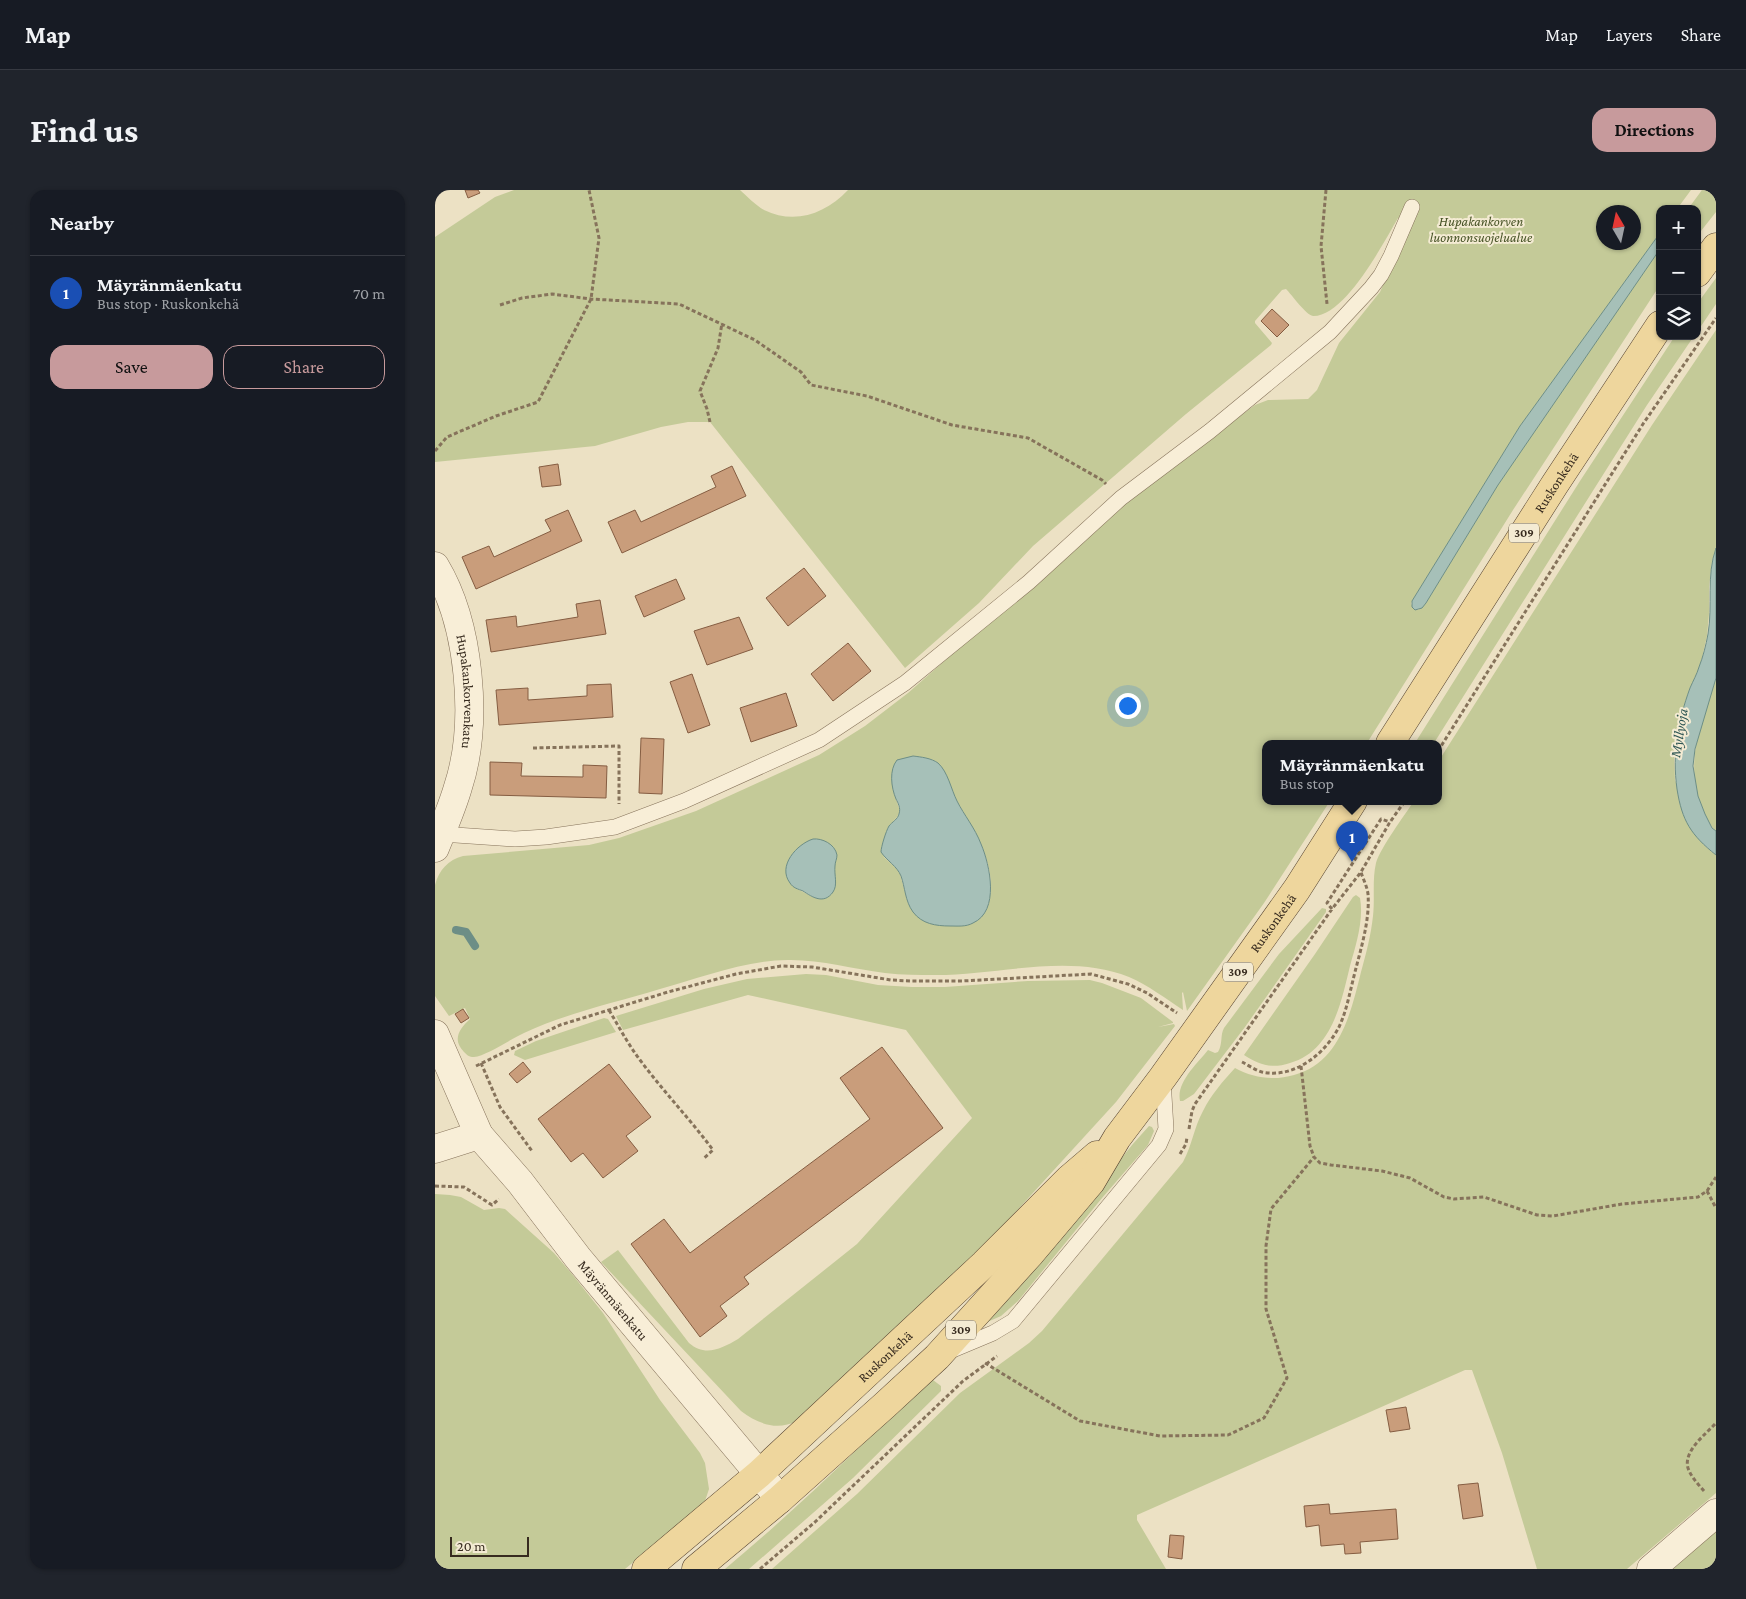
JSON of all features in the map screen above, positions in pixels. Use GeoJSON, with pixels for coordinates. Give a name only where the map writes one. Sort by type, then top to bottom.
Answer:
{"type":"FeatureCollection","features":[{"type":"Feature","properties":{"kind":"main road"},"geometry":{"type":"LineString","coordinates":[[1701,268],[1716,247]]}},
{"type":"Feature","properties":{"kind":"main road","name":"Ruskonkehä"},"geometry":{"type":"LineString","coordinates":[[1392,740],[1555,484],[1656,331]]}},
{"type":"Feature","properties":{"kind":"main road","name":"Ruskonkehä"},"geometry":{"type":"LineString","coordinates":[[696,1569],[780,1499],[937,1357],[1031,1253],[1091,1182],[1117,1138],[1163,1077],[1297,889],[1350,805]]}},
{"type":"Feature","properties":{"kind":"main road","name":"Ruskonkehä"},"geometry":{"type":"LineString","coordinates":[[646,1569],[759,1474],[984,1264],[1069,1179],[1117,1138]]}},
{"type":"Feature","properties":{"kind":"street","name":"Hupakankorvenkatu"},"geometry":{"type":"LineString","coordinates":[[435,566],[451,598],[459,623],[470,712],[459,786],[438,841]]}},
{"type":"Feature","properties":{"kind":"street"},"geometry":{"type":"LineString","coordinates":[[435,1034],[479,1135],[435,1149]]}},
{"type":"Feature","properties":{"kind":"street","name":"Mäyränmäenkatu"},"geometry":{"type":"LineString","coordinates":[[479,1135],[520,1182],[578,1258],[780,1499]]}},
{"type":"Feature","properties":{"kind":"street"},"geometry":{"type":"LineString","coordinates":[[1651,1569],[1711,1504]]}},
{"type":"Feature","properties":{"kind":"lane"},"geometry":{"type":"LineString","coordinates":[[438,841],[546,837],[615,827],[684,801],[819,740],[905,683],[1029,582],[1121,498],[1210,432],[1330,332],[1366,294],[1381,274],[1391,256],[1412,207]]}},
{"type":"Feature","properties":{"kind":"lane"},"geometry":{"type":"LineString","coordinates":[[937,1357],[993,1334],[1013,1321],[1159,1145],[1166,1129],[1163,1077]]}},
{"type":"Feature","properties":{"kind":"path"},"geometry":{"type":"LineString","coordinates":[[435,451],[447,438],[496,416],[538,402],[591,299],[599,238],[589,190]]}},
{"type":"Feature","properties":{"kind":"path"},"geometry":{"type":"LineString","coordinates":[[1327,190],[1321,246],[1330,332]]}},
{"type":"Feature","properties":{"kind":"path"},"geometry":{"type":"LineString","coordinates":[[500,305],[522,298],[552,294],[591,299],[679,304],[722,323],[763,345],[801,372],[811,385],[867,396],[952,425],[1028,438],[1102,480],[1121,498]]}},
{"type":"Feature","properties":{"kind":"path"},"geometry":{"type":"LineString","coordinates":[[1442,745],[1643,424],[1716,318]]}},
{"type":"Feature","properties":{"kind":"path"},"geometry":{"type":"LineString","coordinates":[[710,422],[700,391],[718,348],[722,323]]}},
{"type":"Feature","properties":{"kind":"path"},"geometry":{"type":"LineString","coordinates":[[533,748],[619,746],[619,811],[615,827]]}},
{"type":"Feature","properties":{"kind":"path"},"geometry":{"type":"LineString","coordinates":[[1332,909],[1327,903],[1381,819],[1390,822]]}},
{"type":"Feature","properties":{"kind":"path"},"geometry":{"type":"LineString","coordinates":[[1242,1062],[1256,1070],[1277,1073],[1301,1066],[1313,1060],[1332,1038],[1345,1011],[1363,940],[1368,894],[1361,872]]}},
{"type":"Feature","properties":{"kind":"path"},"geometry":{"type":"LineString","coordinates":[[453,1076],[559,1025],[759,969],[795,966],[811,967],[891,980],[911,981],[962,981],[1091,974],[1108,977],[1128,984],[1147,993],[1177,1013]]}},
{"type":"Feature","properties":{"kind":"path"},"geometry":{"type":"LineString","coordinates":[[609,1010],[639,1059],[695,1125],[713,1150],[703,1159]]}},
{"type":"Feature","properties":{"kind":"path"},"geometry":{"type":"LineString","coordinates":[[481,1063],[500,1107],[536,1158]]}},
{"type":"Feature","properties":{"kind":"path"},"geometry":{"type":"LineString","coordinates":[[1301,1066],[1310,1146],[1313,1157],[1320,1162],[1331,1165],[1382,1171],[1410,1178],[1444,1197],[1454,1199],[1484,1197],[1537,1215],[1553,1216],[1622,1204],[1698,1197],[1707,1192],[1716,1177]]}},
{"type":"Feature","properties":{"kind":"path"},"geometry":{"type":"LineString","coordinates":[[985,1363],[1080,1421],[1160,1436],[1228,1435],[1264,1418],[1287,1378],[1265,1309],[1267,1246],[1271,1209],[1313,1157]]}},
{"type":"Feature","properties":{"kind":"path"},"geometry":{"type":"LineString","coordinates":[[1707,1192],[1716,1208]]}},
{"type":"Feature","properties":{"kind":"path"},"geometry":{"type":"LineString","coordinates":[[1711,1504],[1692,1476],[1687,1460],[1691,1451],[1716,1423]]}},
{"type":"Feature","properties":{"kind":"green space","name":"Hupakankorven luonnonsuojelualue"},"geometry":{"type":"Polygon","coordinates":[[[514,190],[740,190],[764,210],[787,217],[798,217],[819,211],[830,205],[848,190],[1691,190],[1680,205],[1656,205],[1656,239],[1520,426],[1412,601],[1411,604],[1418,610],[1426,603],[1498,485],[1656,255],[1656,291],[1513,510],[1369,740],[1262,740],[1262,805],[1327,805],[1264,903],[1187,1011],[1183,992],[1183,1010],[1150,988],[1129,977],[1106,970],[1082,967],[1034,967],[960,974],[917,975],[885,973],[814,961],[775,961],[724,970],[574,1014],[540,1026],[485,1054],[474,1057],[466,1054],[458,1043],[460,1031],[470,1019],[465,1008],[449,1016],[435,996],[435,885],[442,870],[449,863],[463,856],[589,845],[619,838],[696,811],[819,755],[865,726],[908,693],[1091,532],[1158,476],[1255,405],[1268,400],[1308,399],[1317,390],[1339,343],[1380,292],[1409,227],[1398,218],[1373,260],[1350,292],[1325,313],[1310,315],[1286,289],[1282,290],[1255,321],[1272,343],[1271,345],[1186,414],[1033,546],[979,603],[905,668],[710,422],[688,422],[661,427],[595,446],[435,462],[435,237],[495,197],[514,190]],[[913,756],[895,796],[900,811],[890,825],[882,845],[884,857],[900,874],[908,903],[985,913],[990,898],[991,883],[985,854],[938,763],[933,760],[913,756]],[[836,858],[797,889],[814,898],[826,898],[835,884],[834,864],[836,858]]]}},
{"type":"Feature","properties":{"kind":"green space"},"geometry":{"type":"Polygon","coordinates":[[[1702,190],[1716,190],[1716,212],[1701,231],[1701,205],[1691,205],[1702,190]]]}},
{"type":"Feature","properties":{"kind":"green space"},"geometry":{"type":"Polygon","coordinates":[[[1716,278],[1716,304],[1701,326],[1701,299],[1716,278]]]}},
{"type":"Feature","properties":{"kind":"green space"},"geometry":{"type":"Polygon","coordinates":[[[1716,330],[1716,548],[1709,587],[1707,636],[1700,667],[1690,688],[1679,723],[1674,750],[1675,780],[1705,846],[1716,855],[1716,1493],[1627,1569],[1537,1569],[1502,1453],[1472,1370],[1465,1370],[1137,1515],[1137,1520],[1166,1569],[772,1569],[857,1494],[960,1393],[1029,1343],[1042,1331],[1183,1162],[1206,1105],[1217,1088],[1235,1068],[1264,1078],[1286,1077],[1310,1069],[1333,1048],[1348,1019],[1366,951],[1373,916],[1375,869],[1379,856],[1411,805],[1442,805],[1442,756],[1652,425],[1716,330]]]}},
{"type":"Feature","properties":{"kind":"green space"},"geometry":{"type":"Polygon","coordinates":[[[1672,340],[1691,340],[1647,405],[1436,740],[1417,740],[1580,481],[1672,340]]]}},
{"type":"Feature","properties":{"kind":"green space"},"geometry":{"type":"Polygon","coordinates":[[[1716,678],[1716,831],[1709,823],[1701,805],[1694,772],[1697,741],[1716,678]]]}},
{"type":"Feature","properties":{"kind":"green space"},"geometry":{"type":"Polygon","coordinates":[[[1356,895],[1360,898],[1361,906],[1359,932],[1343,995],[1325,1037],[1316,1048],[1304,1057],[1283,1065],[1266,1065],[1244,1055],[1353,897],[1356,895]]]}},
{"type":"Feature","properties":{"kind":"green space"},"geometry":{"type":"Polygon","coordinates":[[[1322,908],[1326,909],[1326,912],[1245,1027],[1194,1094],[1180,1101],[1181,1087],[1189,1073],[1208,1050],[1215,1053],[1218,1052],[1224,1028],[1279,954],[1322,908]]]}},
{"type":"Feature","properties":{"kind":"green space"},"geometry":{"type":"Polygon","coordinates":[[[806,974],[826,975],[878,985],[912,987],[1090,980],[1141,998],[1173,1022],[1158,1027],[1174,1024],[1175,1026],[1116,1102],[989,1241],[797,1421],[775,1426],[761,1423],[741,1411],[601,1262],[618,1250],[689,1343],[701,1350],[707,1351],[725,1346],[738,1339],[857,1244],[972,1118],[906,1030],[748,995],[623,1030],[616,1016],[704,989],[747,979],[806,974]]]}},
{"type":"Feature","properties":{"kind":"green space"},"geometry":{"type":"Polygon","coordinates":[[[604,1018],[608,1019],[616,1032],[525,1060],[514,1055],[515,1051],[536,1041],[604,1018]]]}},
{"type":"Feature","properties":{"kind":"green space"},"geometry":{"type":"Polygon","coordinates":[[[1149,1126],[1154,1131],[1148,1145],[1018,1301],[1001,1316],[985,1323],[1132,1145],[1149,1126]]]}},
{"type":"Feature","properties":{"kind":"green space"},"geometry":{"type":"Polygon","coordinates":[[[435,1194],[461,1197],[484,1210],[505,1209],[554,1253],[603,1313],[660,1400],[700,1453],[705,1463],[709,1489],[704,1504],[625,1569],[435,1569],[435,1194]]]}},
{"type":"Feature","properties":{"kind":"green space"},"geometry":{"type":"Polygon","coordinates":[[[933,1380],[941,1386],[941,1391],[853,1478],[749,1569],[725,1569],[802,1501],[927,1383],[933,1380]]]}},
{"type":"Feature","properties":{"kind":"green space"},"geometry":{"type":"Polygon","coordinates":[[[1716,1531],[1716,1569],[1670,1569],[1716,1531]]]}},
{"type":"Feature","properties":{"kind":"water"},"geometry":{"type":"Polygon","coordinates":[[[1656,239],[1656,255],[1498,485],[1426,603],[1422,608],[1415,610],[1412,607],[1412,601],[1520,426],[1656,239]]]}},
{"type":"Feature","properties":{"kind":"water","name":"Myllyoja"},"geometry":{"type":"Polygon","coordinates":[[[1716,548],[1716,678],[1695,749],[1693,766],[1698,796],[1712,828],[1716,831],[1716,855],[1700,841],[1685,819],[1677,789],[1675,763],[1677,737],[1682,713],[1702,659],[1708,634],[1711,569],[1716,548]]]}},
{"type":"Feature","properties":{"kind":"water"},"geometry":{"type":"Polygon","coordinates":[[[913,756],[932,760],[941,767],[947,776],[957,801],[979,838],[984,853],[990,875],[990,898],[987,909],[981,917],[965,926],[935,925],[925,922],[917,916],[908,903],[899,872],[881,852],[888,828],[900,812],[892,784],[894,764],[897,760],[913,756]]]}},
{"type":"Feature","properties":{"kind":"water"},"geometry":{"type":"Polygon","coordinates":[[[813,839],[828,842],[834,848],[837,855],[835,865],[836,883],[833,892],[822,899],[818,899],[794,887],[790,883],[786,870],[787,863],[795,851],[813,839]]]}},
{"type":"Feature","properties":{"kind":"building"},"geometry":{"type":"Polygon","coordinates":[[[465,190],[478,190],[480,193],[468,198],[465,190]]]}},
{"type":"Feature","properties":{"kind":"building"},"geometry":{"type":"Polygon","coordinates":[[[1272,309],[1289,325],[1277,337],[1261,321],[1272,309]]]}},
{"type":"Feature","properties":{"kind":"building"},"geometry":{"type":"Polygon","coordinates":[[[558,464],[561,485],[542,487],[539,467],[558,464]]]}},
{"type":"Feature","properties":{"kind":"building"},"geometry":{"type":"Polygon","coordinates":[[[732,466],[746,496],[622,553],[608,522],[635,510],[641,522],[716,487],[711,476],[732,466]]]}},
{"type":"Feature","properties":{"kind":"building"},"geometry":{"type":"Polygon","coordinates":[[[568,510],[582,541],[476,589],[462,557],[489,546],[494,557],[551,531],[545,520],[568,510]]]}},
{"type":"Feature","properties":{"kind":"building"},"geometry":{"type":"Polygon","coordinates":[[[804,568],[826,596],[788,626],[766,598],[804,568]]]}},
{"type":"Feature","properties":{"kind":"building"},"geometry":{"type":"Polygon","coordinates":[[[676,579],[685,599],[644,617],[635,596],[676,579]]]}},
{"type":"Feature","properties":{"kind":"building"},"geometry":{"type":"Polygon","coordinates":[[[600,600],[606,634],[491,652],[486,620],[516,616],[517,627],[578,617],[576,604],[600,600]]]}},
{"type":"Feature","properties":{"kind":"building"},"geometry":{"type":"Polygon","coordinates":[[[739,617],[753,649],[707,665],[694,631],[739,617]]]}},
{"type":"Feature","properties":{"kind":"building"},"geometry":{"type":"Polygon","coordinates":[[[848,643],[871,671],[833,701],[811,674],[848,643]]]}},
{"type":"Feature","properties":{"kind":"building"},"geometry":{"type":"Polygon","coordinates":[[[692,674],[710,725],[688,733],[670,682],[692,674]]]}},
{"type":"Feature","properties":{"kind":"building"},"geometry":{"type":"Polygon","coordinates":[[[611,684],[613,717],[499,725],[496,690],[528,688],[528,700],[587,696],[587,685],[611,684]]]}},
{"type":"Feature","properties":{"kind":"building"},"geometry":{"type":"Polygon","coordinates":[[[786,693],[797,726],[751,742],[740,708],[786,693]]]}},
{"type":"Feature","properties":{"kind":"building"},"geometry":{"type":"Polygon","coordinates":[[[641,738],[664,739],[662,794],[639,793],[641,738]]]}},
{"type":"Feature","properties":{"kind":"building"},"geometry":{"type":"Polygon","coordinates":[[[490,762],[522,763],[521,776],[583,777],[583,765],[607,766],[606,798],[490,795],[490,762]]]}},
{"type":"Feature","properties":{"kind":"building"},"geometry":{"type":"Polygon","coordinates":[[[463,1009],[469,1018],[461,1023],[455,1014],[463,1009]]]}},
{"type":"Feature","properties":{"kind":"building"},"geometry":{"type":"Polygon","coordinates":[[[882,1047],[943,1128],[744,1277],[749,1284],[720,1306],[727,1316],[700,1337],[631,1244],[664,1219],[690,1253],[870,1119],[840,1078],[882,1047]]]}},
{"type":"Feature","properties":{"kind":"building"},"geometry":{"type":"Polygon","coordinates":[[[523,1062],[531,1072],[517,1083],[509,1074],[523,1062]]]}},
{"type":"Feature","properties":{"kind":"building"},"geometry":{"type":"Polygon","coordinates":[[[609,1064],[651,1117],[626,1136],[638,1151],[603,1178],[583,1153],[571,1162],[538,1119],[609,1064]]]}},
{"type":"Feature","properties":{"kind":"building"},"geometry":{"type":"Polygon","coordinates":[[[1406,1407],[1410,1429],[1390,1432],[1386,1410],[1406,1407]]]}},
{"type":"Feature","properties":{"kind":"building"},"geometry":{"type":"Polygon","coordinates":[[[1478,1483],[1483,1516],[1463,1519],[1458,1485],[1478,1483]]]}},
{"type":"Feature","properties":{"kind":"building"},"geometry":{"type":"Polygon","coordinates":[[[1329,1504],[1330,1514],[1396,1509],[1398,1539],[1360,1542],[1361,1553],[1345,1554],[1344,1544],[1321,1546],[1319,1525],[1306,1527],[1304,1506],[1329,1504]]]}},
{"type":"Feature","properties":{"kind":"building"},"geometry":{"type":"Polygon","coordinates":[[[1170,1535],[1184,1536],[1182,1559],[1168,1557],[1170,1535]]]}},
{"type":"Feature","properties":{"kind":"waterway"},"geometry":{"type":"LineString","coordinates":[[456,930],[466,932],[475,946]]}},
{"type":"Feature","properties":{"kind":"place","name":"Mäyränmäenkatu"},"geometry":{"type":"Point","coordinates":[1352,862]}}]}
